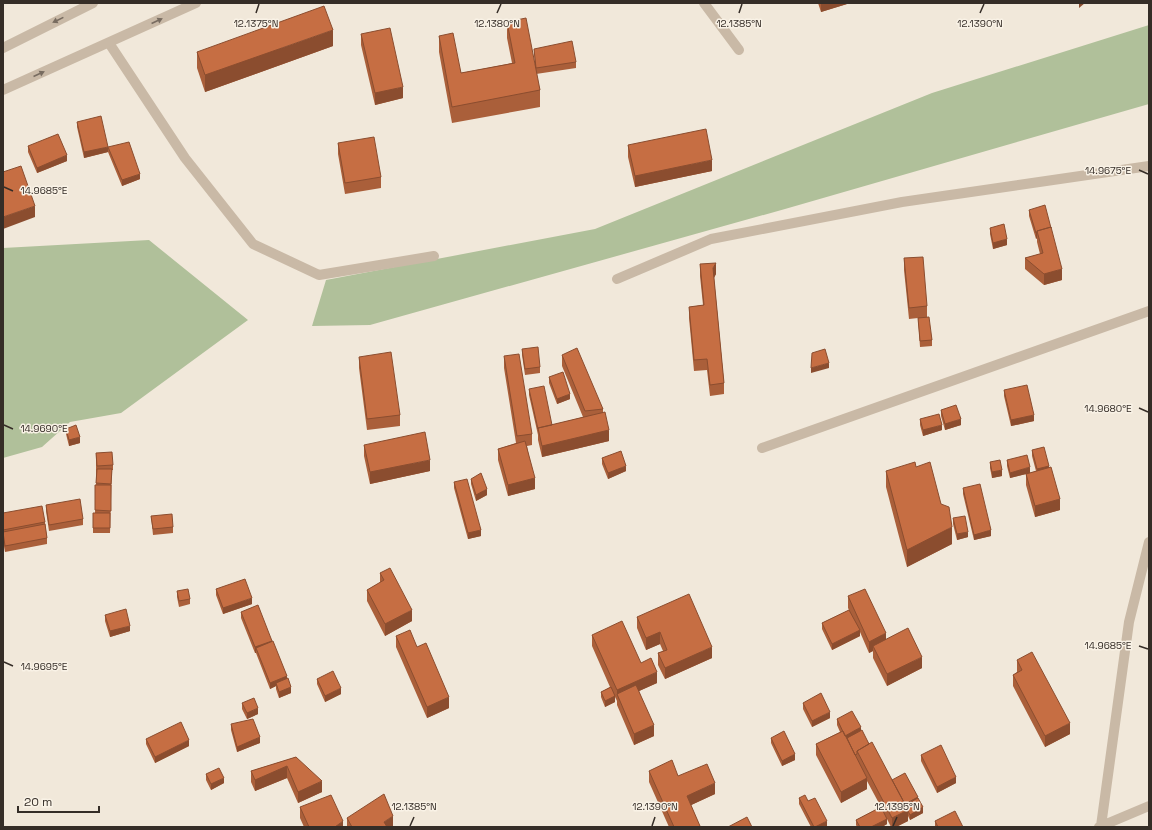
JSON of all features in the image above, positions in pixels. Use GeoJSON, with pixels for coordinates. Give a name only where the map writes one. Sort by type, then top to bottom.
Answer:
{"type":"FeatureCollection","features":[{"type":"Feature","properties":{"kind":"street"},"geometry":{"type":"LineString","coordinates":[[3,48],[93,3]]}},
{"type":"Feature","properties":{"kind":"street"},"geometry":{"type":"LineString","coordinates":[[3,90],[196,3]]}},
{"type":"Feature","properties":{"kind":"street"},"geometry":{"type":"LineString","coordinates":[[704,3],[739,50]]}},
{"type":"Feature","properties":{"kind":"street"},"geometry":{"type":"LineString","coordinates":[[110,43],[185,158],[253,244],[319,275],[434,256]]}},
{"type":"Feature","properties":{"kind":"street"},"geometry":{"type":"LineString","coordinates":[[617,279],[711,239],[902,202],[1149,166]]}},
{"type":"Feature","properties":{"kind":"street"},"geometry":{"type":"LineString","coordinates":[[762,448],[1149,311]]}},
{"type":"Feature","properties":{"kind":"street"},"geometry":{"type":"LineString","coordinates":[[1100,826],[1129,622],[1149,542]]}},
{"type":"Feature","properties":{"kind":"street"},"geometry":{"type":"LineString","coordinates":[[1100,826],[1149,806]]}},
{"type":"Feature","properties":{"kind":"green space"},"geometry":{"type":"Polygon","coordinates":[[[1149,25],[1149,104],[785,209],[370,325],[312,326],[326,280],[595,229],[932,93],[1149,25]]]}},
{"type":"Feature","properties":{"kind":"green space"},"geometry":{"type":"Polygon","coordinates":[[[149,240],[248,320],[121,413],[70,422],[42,447],[3,458],[3,248],[149,240]]]}},
{"type":"Feature","properties":{"kind":"building"},"geometry":{"type":"Polygon","coordinates":[[[324,6],[333,30],[205,75],[197,52],[324,6]]]}},
{"type":"Feature","properties":{"kind":"building"},"geometry":{"type":"Polygon","coordinates":[[[526,18],[540,90],[452,107],[439,36],[453,33],[461,73],[515,63],[507,22],[526,18]]]}},
{"type":"Feature","properties":{"kind":"building"},"geometry":{"type":"Polygon","coordinates":[[[390,28],[403,87],[375,93],[361,34],[390,28]]]}},
{"type":"Feature","properties":{"kind":"building"},"geometry":{"type":"Polygon","coordinates":[[[572,41],[576,62],[536,68],[534,49],[572,41]]]}},
{"type":"Feature","properties":{"kind":"building"},"geometry":{"type":"Polygon","coordinates":[[[101,116],[108,147],[84,152],[77,122],[101,116]]]}},
{"type":"Feature","properties":{"kind":"building"},"geometry":{"type":"Polygon","coordinates":[[[706,129],[712,160],[635,176],[628,145],[706,129]]]}},
{"type":"Feature","properties":{"kind":"building"},"geometry":{"type":"Polygon","coordinates":[[[58,134],[67,155],[37,168],[28,146],[58,134]]]}},
{"type":"Feature","properties":{"kind":"building"},"geometry":{"type":"Polygon","coordinates":[[[374,137],[381,177],[345,183],[338,143],[374,137]]]}},
{"type":"Feature","properties":{"kind":"building"},"geometry":{"type":"Polygon","coordinates":[[[129,142],[140,174],[122,180],[108,147],[129,142]]]}},
{"type":"Feature","properties":{"kind":"building"},"geometry":{"type":"Polygon","coordinates":[[[21,166],[35,206],[3,217],[3,172],[21,166]]]}},
{"type":"Feature","properties":{"kind":"building"},"geometry":{"type":"Polygon","coordinates":[[[1045,205],[1051,227],[1037,231],[1036,233],[1029,210],[1045,205]]]}},
{"type":"Feature","properties":{"kind":"building"},"geometry":{"type":"Polygon","coordinates":[[[1004,224],[1007,239],[993,243],[990,228],[1004,224]]]}},
{"type":"Feature","properties":{"kind":"building"},"geometry":{"type":"Polygon","coordinates":[[[1051,227],[1062,269],[1044,274],[1025,258],[1043,253],[1037,231],[1051,227]]]}},
{"type":"Feature","properties":{"kind":"building"},"geometry":{"type":"Polygon","coordinates":[[[923,257],[927,306],[909,308],[904,258],[923,257]]]}},
{"type":"Feature","properties":{"kind":"building"},"geometry":{"type":"Polygon","coordinates":[[[716,263],[713,268],[724,383],[710,385],[707,359],[694,360],[689,307],[704,305],[700,264],[716,263]]]}},
{"type":"Feature","properties":{"kind":"building"},"geometry":{"type":"Polygon","coordinates":[[[929,317],[932,340],[920,341],[918,318],[929,317]]]}},
{"type":"Feature","properties":{"kind":"building"},"geometry":{"type":"Polygon","coordinates":[[[538,347],[540,367],[525,369],[522,349],[538,347]]]}},
{"type":"Feature","properties":{"kind":"building"},"geometry":{"type":"Polygon","coordinates":[[[577,348],[603,409],[585,411],[562,355],[577,348]]]}},
{"type":"Feature","properties":{"kind":"building"},"geometry":{"type":"Polygon","coordinates":[[[825,349],[829,363],[811,368],[812,353],[825,349]]]}},
{"type":"Feature","properties":{"kind":"building"},"geometry":{"type":"Polygon","coordinates":[[[391,352],[400,415],[367,419],[359,357],[391,352]]]}},
{"type":"Feature","properties":{"kind":"building"},"geometry":{"type":"Polygon","coordinates":[[[519,354],[532,434],[517,436],[504,356],[519,354]]]}},
{"type":"Feature","properties":{"kind":"building"},"geometry":{"type":"Polygon","coordinates":[[[563,372],[570,394],[557,399],[549,377],[563,372]]]}},
{"type":"Feature","properties":{"kind":"building"},"geometry":{"type":"Polygon","coordinates":[[[1027,385],[1034,415],[1011,420],[1004,390],[1027,385]]]}},
{"type":"Feature","properties":{"kind":"building"},"geometry":{"type":"Polygon","coordinates":[[[544,386],[552,425],[538,429],[529,389],[544,386]]]}},
{"type":"Feature","properties":{"kind":"building"},"geometry":{"type":"Polygon","coordinates":[[[956,405],[961,419],[945,424],[941,410],[956,405]]]}},
{"type":"Feature","properties":{"kind":"building"},"geometry":{"type":"Polygon","coordinates":[[[605,412],[609,430],[542,446],[538,428],[605,412]]]}},
{"type":"Feature","properties":{"kind":"building"},"geometry":{"type":"Polygon","coordinates":[[[939,414],[942,425],[923,430],[920,419],[939,414]]]}},
{"type":"Feature","properties":{"kind":"building"},"geometry":{"type":"Polygon","coordinates":[[[76,425],[80,437],[69,440],[66,429],[76,425]]]}},
{"type":"Feature","properties":{"kind":"building"},"geometry":{"type":"Polygon","coordinates":[[[425,432],[430,460],[370,472],[364,445],[425,432]]]}},
{"type":"Feature","properties":{"kind":"building"},"geometry":{"type":"Polygon","coordinates":[[[525,441],[535,478],[508,485],[498,449],[525,441]]]}},
{"type":"Feature","properties":{"kind":"building"},"geometry":{"type":"Polygon","coordinates":[[[1044,447],[1049,466],[1037,469],[1032,450],[1044,447]]]}},
{"type":"Feature","properties":{"kind":"building"},"geometry":{"type":"Polygon","coordinates":[[[621,451],[626,466],[608,473],[602,458],[621,451]]]}},
{"type":"Feature","properties":{"kind":"building"},"geometry":{"type":"Polygon","coordinates":[[[112,452],[113,465],[97,466],[96,453],[112,452]]]}},
{"type":"Feature","properties":{"kind":"building"},"geometry":{"type":"Polygon","coordinates":[[[1027,455],[1030,467],[1010,473],[1007,460],[1027,455]]]}},
{"type":"Feature","properties":{"kind":"building"},"geometry":{"type":"Polygon","coordinates":[[[1000,460],[1002,470],[992,472],[990,462],[1000,460]]]}},
{"type":"Feature","properties":{"kind":"building"},"geometry":{"type":"Polygon","coordinates":[[[915,462],[916,467],[930,462],[941,504],[949,507],[952,527],[907,550],[886,471],[915,462]]]}},
{"type":"Feature","properties":{"kind":"building"},"geometry":{"type":"Polygon","coordinates":[[[1051,467],[1060,499],[1035,506],[1026,474],[1051,467]]]}},
{"type":"Feature","properties":{"kind":"building"},"geometry":{"type":"Polygon","coordinates":[[[97,469],[112,469],[111,484],[96,483],[97,469]]]}},
{"type":"Feature","properties":{"kind":"building"},"geometry":{"type":"Polygon","coordinates":[[[481,473],[487,489],[476,495],[471,479],[481,473]]]}},
{"type":"Feature","properties":{"kind":"building"},"geometry":{"type":"Polygon","coordinates":[[[467,479],[481,530],[468,533],[454,482],[467,479]]]}},
{"type":"Feature","properties":{"kind":"building"},"geometry":{"type":"Polygon","coordinates":[[[980,484],[991,530],[974,535],[963,488],[980,484]]]}},
{"type":"Feature","properties":{"kind":"building"},"geometry":{"type":"Polygon","coordinates":[[[95,485],[111,485],[111,511],[95,510],[95,485]]]}},
{"type":"Feature","properties":{"kind":"building"},"geometry":{"type":"Polygon","coordinates":[[[80,499],[83,519],[49,525],[46,505],[80,499]]]}},
{"type":"Feature","properties":{"kind":"building"},"geometry":{"type":"Polygon","coordinates":[[[42,506],[45,522],[3,530],[3,513],[42,506]]]}},
{"type":"Feature","properties":{"kind":"building"},"geometry":{"type":"Polygon","coordinates":[[[93,513],[110,513],[110,528],[93,528],[93,513]]]}},
{"type":"Feature","properties":{"kind":"building"},"geometry":{"type":"Polygon","coordinates":[[[172,514],[173,527],[153,529],[151,516],[172,514]]]}},
{"type":"Feature","properties":{"kind":"building"},"geometry":{"type":"Polygon","coordinates":[[[965,516],[968,532],[957,534],[953,518],[965,516]]]}},
{"type":"Feature","properties":{"kind":"building"},"geometry":{"type":"Polygon","coordinates":[[[45,524],[47,538],[5,546],[3,532],[45,524]]]}},
{"type":"Feature","properties":{"kind":"building"},"geometry":{"type":"Polygon","coordinates":[[[390,568],[412,610],[385,624],[367,590],[384,580],[380,573],[390,568]]]}},
{"type":"Feature","properties":{"kind":"building"},"geometry":{"type":"Polygon","coordinates":[[[245,579],[252,598],[223,608],[216,589],[245,579]]]}},
{"type":"Feature","properties":{"kind":"building"},"geometry":{"type":"Polygon","coordinates":[[[188,589],[190,599],[179,601],[177,591],[188,589]]]}},
{"type":"Feature","properties":{"kind":"building"},"geometry":{"type":"Polygon","coordinates":[[[865,589],[886,633],[869,642],[848,596],[865,589]]]}},
{"type":"Feature","properties":{"kind":"building"},"geometry":{"type":"Polygon","coordinates":[[[689,594],[712,647],[665,668],[658,653],[667,650],[660,632],[646,638],[637,617],[689,594]]]}},
{"type":"Feature","properties":{"kind":"building"},"geometry":{"type":"Polygon","coordinates":[[[258,605],[272,641],[255,647],[241,612],[258,605]]]}},
{"type":"Feature","properties":{"kind":"building"},"geometry":{"type":"Polygon","coordinates":[[[126,609],[130,626],[110,631],[105,615],[126,609]]]}},
{"type":"Feature","properties":{"kind":"building"},"geometry":{"type":"Polygon","coordinates":[[[849,610],[860,630],[832,644],[822,623],[849,610]]]}},
{"type":"Feature","properties":{"kind":"building"},"geometry":{"type":"Polygon","coordinates":[[[622,621],[641,663],[651,658],[657,672],[617,690],[592,635],[622,621]]]}},
{"type":"Feature","properties":{"kind":"building"},"geometry":{"type":"Polygon","coordinates":[[[908,628],[922,657],[887,674],[873,646],[908,628]]]}},
{"type":"Feature","properties":{"kind":"building"},"geometry":{"type":"Polygon","coordinates":[[[410,630],[417,647],[426,643],[449,697],[427,707],[396,636],[410,630]]]}},
{"type":"Feature","properties":{"kind":"building"},"geometry":{"type":"Polygon","coordinates":[[[273,641],[287,676],[270,683],[256,648],[273,641]]]}},
{"type":"Feature","properties":{"kind":"building"},"geometry":{"type":"Polygon","coordinates":[[[1032,652],[1070,723],[1045,736],[1013,675],[1022,670],[1017,660],[1032,652]]]}},
{"type":"Feature","properties":{"kind":"building"},"geometry":{"type":"Polygon","coordinates":[[[333,671],[341,688],[325,696],[317,679],[333,671]]]}},
{"type":"Feature","properties":{"kind":"building"},"geometry":{"type":"Polygon","coordinates":[[[288,678],[291,687],[279,692],[276,683],[288,678]]]}},
{"type":"Feature","properties":{"kind":"building"},"geometry":{"type":"Polygon","coordinates":[[[636,685],[654,725],[634,734],[617,694],[636,685]]]}},
{"type":"Feature","properties":{"kind":"building"},"geometry":{"type":"Polygon","coordinates":[[[611,687],[615,696],[605,701],[601,692],[611,687]]]}},
{"type":"Feature","properties":{"kind":"building"},"geometry":{"type":"Polygon","coordinates":[[[821,693],[830,712],[812,721],[803,703],[821,693]]]}},
{"type":"Feature","properties":{"kind":"building"},"geometry":{"type":"Polygon","coordinates":[[[254,698],[258,708],[247,713],[242,703],[254,698]]]}},
{"type":"Feature","properties":{"kind":"building"},"geometry":{"type":"Polygon","coordinates":[[[852,711],[861,727],[845,736],[837,719],[852,711]]]}},
{"type":"Feature","properties":{"kind":"building"},"geometry":{"type":"Polygon","coordinates":[[[253,719],[260,737],[237,747],[231,724],[253,719]]]}},
{"type":"Feature","properties":{"kind":"building"},"geometry":{"type":"Polygon","coordinates":[[[181,722],[189,740],[155,757],[146,739],[181,722]]]}},
{"type":"Feature","properties":{"kind":"building"},"geometry":{"type":"Polygon","coordinates":[[[862,730],[869,744],[857,751],[857,754],[855,755],[847,738],[862,730]]]}},
{"type":"Feature","properties":{"kind":"building"},"geometry":{"type":"Polygon","coordinates":[[[784,731],[795,754],[782,761],[771,738],[784,731]]]}},
{"type":"Feature","properties":{"kind":"building"},"geometry":{"type":"Polygon","coordinates":[[[843,731],[867,778],[841,792],[816,744],[843,731]]]}},
{"type":"Feature","properties":{"kind":"building"},"geometry":{"type":"Polygon","coordinates":[[[872,742],[908,810],[892,818],[857,751],[872,742]]]}},
{"type":"Feature","properties":{"kind":"building"},"geometry":{"type":"Polygon","coordinates":[[[941,745],[956,777],[937,787],[921,755],[941,745]]]}},
{"type":"Feature","properties":{"kind":"building"},"geometry":{"type":"Polygon","coordinates":[[[296,757],[322,781],[298,792],[287,766],[255,780],[251,771],[296,757]]]}},
{"type":"Feature","properties":{"kind":"building"},"geometry":{"type":"Polygon","coordinates":[[[672,760],[678,776],[707,764],[715,783],[687,796],[700,826],[698,827],[674,827],[649,771],[672,760]]]}},
{"type":"Feature","properties":{"kind":"building"},"geometry":{"type":"Polygon","coordinates":[[[219,768],[224,778],[211,784],[206,774],[219,768]]]}},
{"type":"Feature","properties":{"kind":"building"},"geometry":{"type":"Polygon","coordinates":[[[905,773],[918,797],[905,804],[892,780],[905,773]]]}},
{"type":"Feature","properties":{"kind":"building"},"geometry":{"type":"Polygon","coordinates":[[[384,794],[393,816],[384,822],[387,827],[352,827],[347,818],[384,794]]]}},
{"type":"Feature","properties":{"kind":"building"},"geometry":{"type":"Polygon","coordinates":[[[331,795],[343,821],[335,827],[309,827],[300,807],[331,795]]]}},
{"type":"Feature","properties":{"kind":"building"},"geometry":{"type":"Polygon","coordinates":[[[805,795],[808,801],[815,798],[827,821],[814,827],[799,798],[805,795]]]}},
{"type":"Feature","properties":{"kind":"building"},"geometry":{"type":"Polygon","coordinates":[[[918,798],[923,807],[910,815],[905,805],[918,798]]]}},
{"type":"Feature","properties":{"kind":"building"},"geometry":{"type":"Polygon","coordinates":[[[881,807],[887,819],[871,827],[860,827],[856,820],[881,807]]]}},
{"type":"Feature","properties":{"kind":"building"},"geometry":{"type":"Polygon","coordinates":[[[955,811],[963,827],[938,827],[935,821],[955,811]]]}},
{"type":"Feature","properties":{"kind":"building"},"geometry":{"type":"Polygon","coordinates":[[[747,817],[752,827],[728,827],[747,817]]]}}]}
